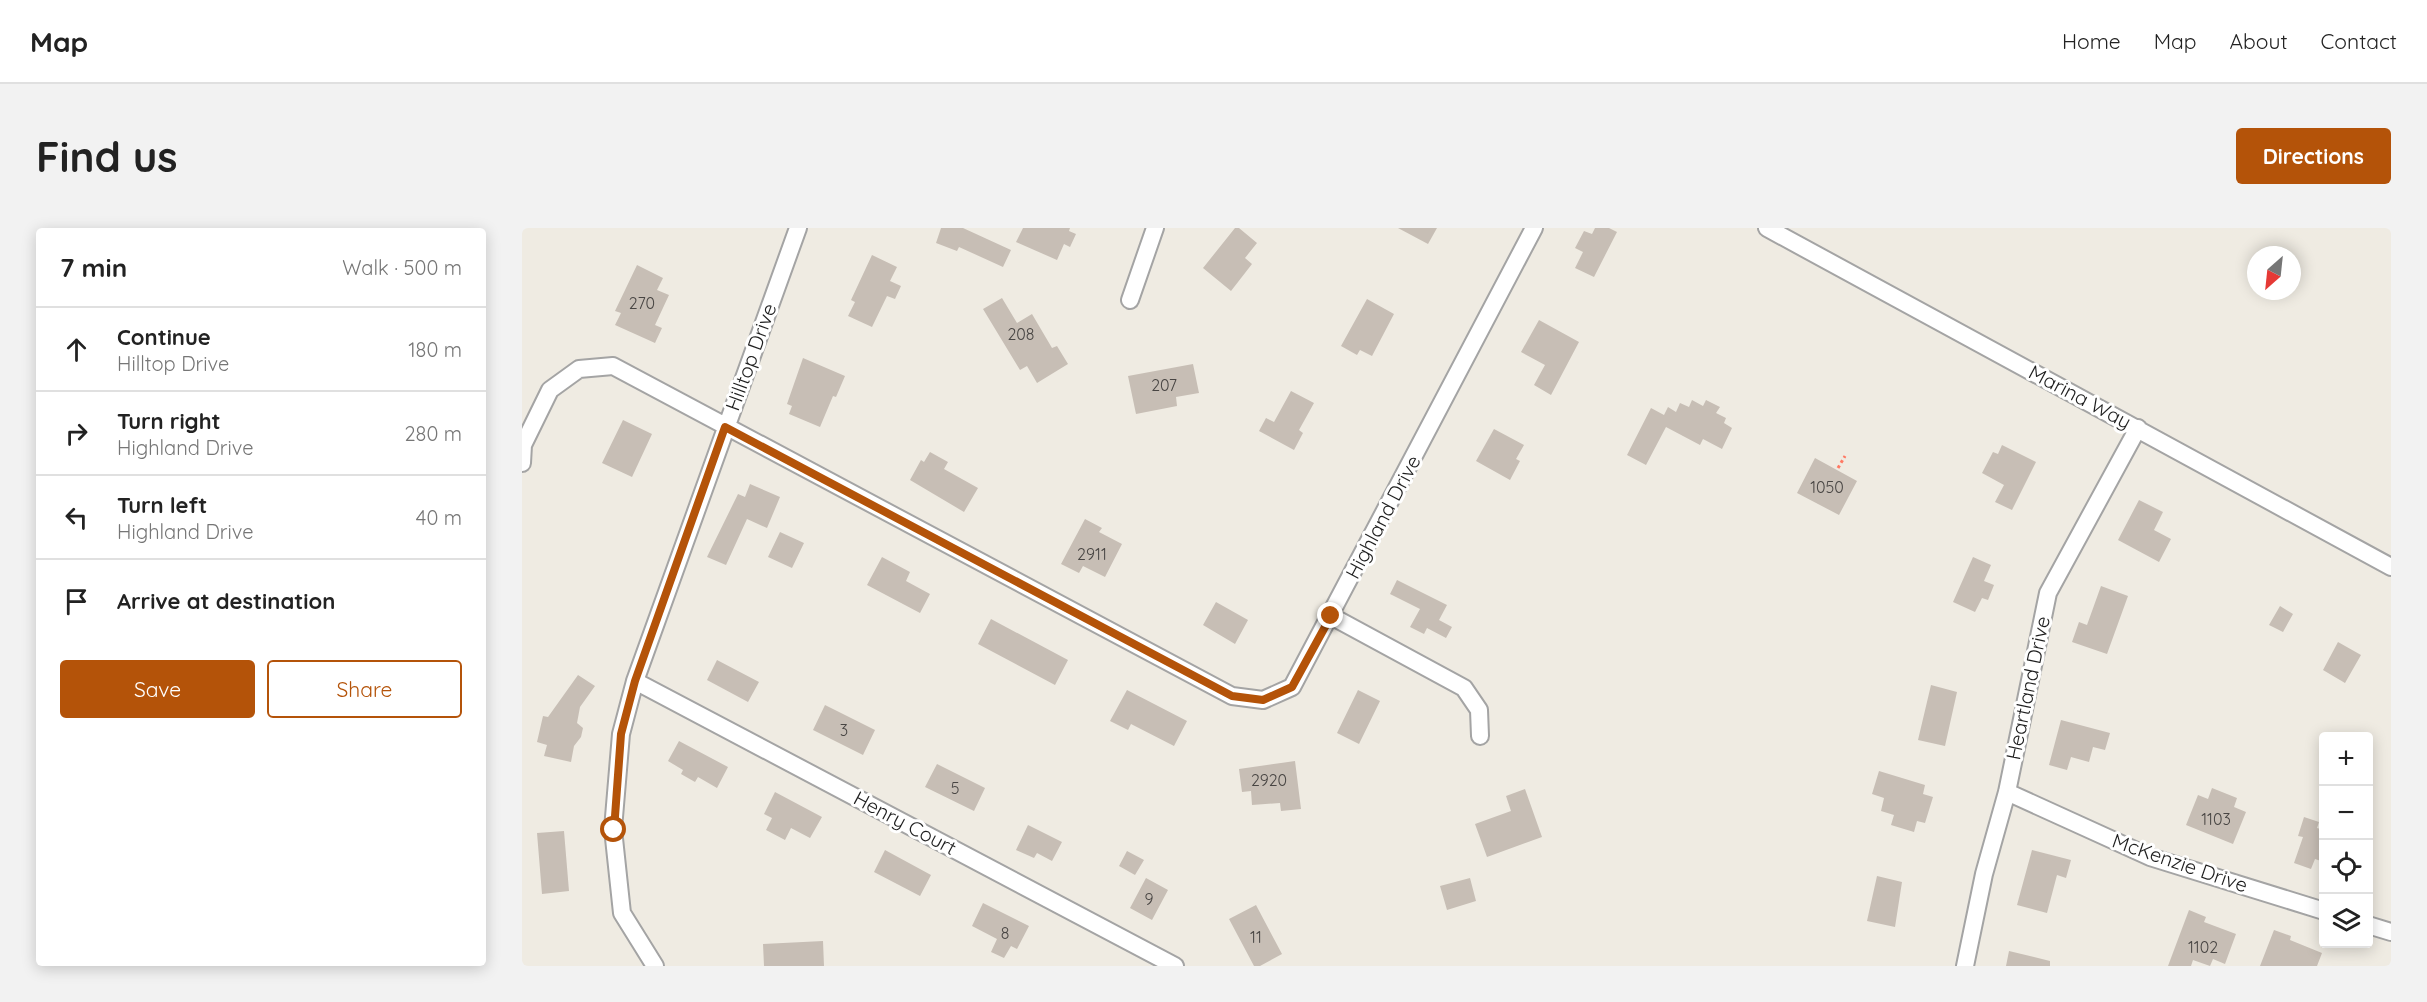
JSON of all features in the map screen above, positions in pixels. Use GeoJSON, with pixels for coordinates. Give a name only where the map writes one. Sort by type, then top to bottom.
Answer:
{"type":"FeatureCollection","features":[{"type":"Feature","properties":{"kind":"street","name":"Hilltop Drive"},"geometry":{"type":"LineString","coordinates":[[655,966],[622,913],[614,830],[621,734],[635,681],[798,228]]}},
{"type":"Feature","properties":{"kind":"street"},"geometry":{"type":"LineString","coordinates":[[1130,300],[1155,228]]}},
{"type":"Feature","properties":{"kind":"street","name":"Highland Drive"},"geometry":{"type":"LineString","coordinates":[[522,463],[523,445],[550,390],[579,369],[613,366],[1232,696],[1263,700],[1292,687],[1534,228]]}},
{"type":"Feature","properties":{"kind":"street","name":"Marina Way"},"geometry":{"type":"LineString","coordinates":[[1767,228],[2391,567]]}},
{"type":"Feature","properties":{"kind":"street","name":"Heartland Drive"},"geometry":{"type":"LineString","coordinates":[[1965,966],[1984,874],[2007,792],[2048,593],[2138,428]]}},
{"type":"Feature","properties":{"kind":"street"},"geometry":{"type":"LineString","coordinates":[[1331,616],[1464,688],[1479,710],[1480,736]]}},
{"type":"Feature","properties":{"kind":"street","name":"Henry Court"},"geometry":{"type":"LineString","coordinates":[[635,681],[1175,966]]}},
{"type":"Feature","properties":{"kind":"street","name":"McKenzie Drive"},"geometry":{"type":"LineString","coordinates":[[2007,792],[2150,857],[2319,909]]}},
{"type":"Feature","properties":{"kind":"street"},"geometry":{"type":"LineString","coordinates":[[2373,927],[2391,932]]}},
{"type":"Feature","properties":{"kind":"path"},"geometry":{"type":"LineString","coordinates":[[1838,468],[1845,456]]}},
{"type":"Feature","properties":{"kind":"building"},"geometry":{"type":"Polygon","coordinates":[[[941,228],[963,228],[1011,250],[1003,267],[959,247],[957,251],[936,243],[941,228]]]}},
{"type":"Feature","properties":{"kind":"building"},"geometry":{"type":"Polygon","coordinates":[[[1023,228],[1070,228],[1069,231],[1076,234],[1070,247],[1064,244],[1057,260],[1016,242],[1023,228]]]}},
{"type":"Feature","properties":{"kind":"building"},"geometry":{"type":"Polygon","coordinates":[[[1235,228],[1239,228],[1257,243],[1245,258],[1252,264],[1231,291],[1203,268],[1235,228]]]}},
{"type":"Feature","properties":{"kind":"building"},"geometry":{"type":"Polygon","coordinates":[[[1398,228],[1437,228],[1428,244],[1398,228]]]}},
{"type":"Feature","properties":{"kind":"building"},"geometry":{"type":"Polygon","coordinates":[[[1595,228],[1609,228],[1617,232],[1594,277],[1575,268],[1583,252],[1575,248],[1584,231],[1592,234],[1595,228]]]}},
{"type":"Feature","properties":{"kind":"building"},"geometry":{"type":"Polygon","coordinates":[[[872,255],[897,267],[890,281],[901,286],[895,299],[887,296],[872,327],[848,316],[855,302],[851,300],[872,255]]]}},
{"type":"Feature","properties":{"kind":"building"},"geometry":{"type":"Polygon","coordinates":[[[637,265],[663,278],[657,290],[669,295],[655,325],[662,328],[655,343],[615,325],[621,313],[615,311],[637,265]]]}},
{"type":"Feature","properties":{"kind":"building"},"geometry":{"type":"Polygon","coordinates":[[[1002,298],[1017,323],[1032,314],[1052,348],[1057,346],[1068,364],[1037,383],[1027,366],[1020,370],[983,309],[1002,298]]]}},
{"type":"Feature","properties":{"kind":"building"},"geometry":{"type":"Polygon","coordinates":[[[1367,299],[1394,314],[1372,356],[1360,350],[1357,355],[1341,346],[1367,299]]]}},
{"type":"Feature","properties":{"kind":"building"},"geometry":{"type":"Polygon","coordinates":[[[1539,320],[1579,342],[1551,395],[1534,385],[1545,365],[1521,352],[1539,320]]]}},
{"type":"Feature","properties":{"kind":"building"},"geometry":{"type":"Polygon","coordinates":[[[803,358],[845,376],[836,397],[833,396],[820,427],[789,414],[792,406],[787,404],[803,358]]]}},
{"type":"Feature","properties":{"kind":"building"},"geometry":{"type":"Polygon","coordinates":[[[1193,364],[1199,393],[1176,397],[1177,406],[1136,414],[1128,376],[1193,364]]]}},
{"type":"Feature","properties":{"kind":"building"},"geometry":{"type":"Polygon","coordinates":[[[1291,391],[1314,403],[1299,430],[1303,433],[1294,450],[1259,431],[1266,418],[1274,422],[1291,391]]]}},
{"type":"Feature","properties":{"kind":"building"},"geometry":{"type":"Polygon","coordinates":[[[1692,400],[1703,406],[1706,400],[1720,407],[1716,413],[1726,418],[1724,423],[1732,428],[1722,449],[1703,439],[1700,445],[1666,427],[1646,465],[1627,455],[1651,408],[1664,415],[1668,407],[1676,412],[1680,403],[1689,407],[1692,400]]]}},
{"type":"Feature","properties":{"kind":"building"},"geometry":{"type":"Polygon","coordinates":[[[623,420],[652,434],[632,477],[602,463],[623,420]]]}},
{"type":"Feature","properties":{"kind":"building"},"geometry":{"type":"Polygon","coordinates":[[[1494,429],[1524,445],[1516,459],[1520,461],[1510,480],[1476,461],[1494,429]]]}},
{"type":"Feature","properties":{"kind":"building"},"geometry":{"type":"Polygon","coordinates":[[[2002,445],[2036,462],[2012,510],[1995,502],[2004,485],[1982,473],[1993,452],[1998,454],[2002,445]]]}},
{"type":"Feature","properties":{"kind":"building"},"geometry":{"type":"Polygon","coordinates":[[[930,452],[948,462],[944,469],[978,488],[964,512],[910,480],[921,460],[924,462],[930,452]]]}},
{"type":"Feature","properties":{"kind":"building"},"geometry":{"type":"Polygon","coordinates":[[[1815,458],[1857,481],[1839,515],[1797,493],[1815,458]]]}},
{"type":"Feature","properties":{"kind":"building"},"geometry":{"type":"Polygon","coordinates":[[[750,484],[780,497],[767,528],[747,519],[726,565],[707,557],[738,494],[745,497],[750,484]]]}},
{"type":"Feature","properties":{"kind":"building"},"geometry":{"type":"Polygon","coordinates":[[[2139,500],[2163,512],[2154,530],[2171,539],[2159,562],[2118,540],[2139,500]]]}},
{"type":"Feature","properties":{"kind":"building"},"geometry":{"type":"Polygon","coordinates":[[[1085,519],[1102,528],[1099,532],[1122,544],[1105,577],[1083,566],[1079,573],[1061,564],[1085,519]]]}},
{"type":"Feature","properties":{"kind":"building"},"geometry":{"type":"Polygon","coordinates":[[[780,532],[804,543],[792,568],[768,557],[780,532]]]}},
{"type":"Feature","properties":{"kind":"building"},"geometry":{"type":"Polygon","coordinates":[[[882,557],[910,572],[906,581],[930,594],[920,613],[867,585],[882,557]]]}},
{"type":"Feature","properties":{"kind":"building"},"geometry":{"type":"Polygon","coordinates":[[[1973,557],[1991,565],[1984,581],[1994,585],[1988,600],[1982,598],[1975,612],[1953,602],[1973,557]]]}},
{"type":"Feature","properties":{"kind":"building"},"geometry":{"type":"Polygon","coordinates":[[[1397,580],[1447,605],[1439,620],[1452,627],[1446,638],[1427,628],[1424,634],[1410,627],[1420,609],[1390,594],[1397,580]]]}},
{"type":"Feature","properties":{"kind":"building"},"geometry":{"type":"Polygon","coordinates":[[[2101,586],[2128,596],[2107,654],[2072,642],[2079,622],[2087,625],[2101,586]]]}},
{"type":"Feature","properties":{"kind":"building"},"geometry":{"type":"Polygon","coordinates":[[[1216,602],[1248,620],[1235,644],[1203,625],[1216,602]]]}},
{"type":"Feature","properties":{"kind":"building"},"geometry":{"type":"Polygon","coordinates":[[[2280,606],[2293,614],[2283,632],[2269,625],[2280,606]]]}},
{"type":"Feature","properties":{"kind":"building"},"geometry":{"type":"Polygon","coordinates":[[[991,619],[1068,660],[1055,685],[978,644],[991,619]]]}},
{"type":"Feature","properties":{"kind":"building"},"geometry":{"type":"Polygon","coordinates":[[[2338,642],[2361,655],[2345,683],[2323,670],[2338,642]]]}},
{"type":"Feature","properties":{"kind":"building"},"geometry":{"type":"Polygon","coordinates":[[[717,660],[759,682],[748,702],[707,680],[717,660]]]}},
{"type":"Feature","properties":{"kind":"building"},"geometry":{"type":"Polygon","coordinates":[[[578,675],[595,686],[580,707],[577,723],[583,728],[581,737],[574,746],[571,762],[544,756],[547,745],[537,742],[543,716],[548,717],[578,675]]]}},
{"type":"Feature","properties":{"kind":"building"},"geometry":{"type":"Polygon","coordinates":[[[1931,685],[1957,692],[1945,746],[1918,740],[1931,685]]]}},
{"type":"Feature","properties":{"kind":"building"},"geometry":{"type":"Polygon","coordinates":[[[1127,690],[1187,721],[1174,746],[1131,724],[1128,730],[1110,721],[1127,690]]]}},
{"type":"Feature","properties":{"kind":"building"},"geometry":{"type":"Polygon","coordinates":[[[1358,690],[1380,701],[1359,744],[1337,733],[1358,690]]]}},
{"type":"Feature","properties":{"kind":"building"},"geometry":{"type":"Polygon","coordinates":[[[825,705],[875,730],[863,755],[813,730],[825,705]]]}},
{"type":"Feature","properties":{"kind":"building"},"geometry":{"type":"Polygon","coordinates":[[[2061,720],[2110,733],[2105,750],[2093,747],[2089,762],[2071,757],[2067,770],[2049,765],[2061,720]]]}},
{"type":"Feature","properties":{"kind":"building"},"geometry":{"type":"Polygon","coordinates":[[[679,741],[728,767],[717,788],[698,777],[695,782],[681,774],[683,770],[668,761],[679,741]]]}},
{"type":"Feature","properties":{"kind":"building"},"geometry":{"type":"Polygon","coordinates":[[[1295,761],[1301,809],[1281,811],[1280,803],[1252,805],[1251,791],[1242,792],[1239,769],[1295,761]]]}},
{"type":"Feature","properties":{"kind":"building"},"geometry":{"type":"Polygon","coordinates":[[[937,764],[985,788],[974,811],[925,787],[937,764]]]}},
{"type":"Feature","properties":{"kind":"building"},"geometry":{"type":"Polygon","coordinates":[[[1879,771],[1925,785],[1923,794],[1933,797],[1925,823],[1917,821],[1914,832],[1891,825],[1894,815],[1881,811],[1884,798],[1872,794],[1879,771]]]}},
{"type":"Feature","properties":{"kind":"building"},"geometry":{"type":"Polygon","coordinates":[[[2212,788],[2237,798],[2234,807],[2246,812],[2233,844],[2186,825],[2198,795],[2208,799],[2212,788]]]}},
{"type":"Feature","properties":{"kind":"building"},"geometry":{"type":"Polygon","coordinates":[[[1525,789],[1542,837],[1487,857],[1475,824],[1511,811],[1506,796],[1525,789]]]}},
{"type":"Feature","properties":{"kind":"building"},"geometry":{"type":"Polygon","coordinates":[[[775,792],[822,817],[810,838],[791,828],[785,840],[766,830],[772,818],[764,814],[775,792]]]}},
{"type":"Feature","properties":{"kind":"building"},"geometry":{"type":"Polygon","coordinates":[[[2304,817],[2319,822],[2317,828],[2319,829],[2319,860],[2315,859],[2311,869],[2294,863],[2303,837],[2298,836],[2304,817]]]}},
{"type":"Feature","properties":{"kind":"building"},"geometry":{"type":"Polygon","coordinates":[[[1028,825],[1062,842],[1052,861],[1037,853],[1034,858],[1016,850],[1028,825]]]}},
{"type":"Feature","properties":{"kind":"building"},"geometry":{"type":"Polygon","coordinates":[[[564,831],[569,891],[542,894],[537,833],[564,831]]]}},
{"type":"Feature","properties":{"kind":"building"},"geometry":{"type":"Polygon","coordinates":[[[885,850],[931,875],[920,896],[874,872],[885,850]]]}},
{"type":"Feature","properties":{"kind":"building"},"geometry":{"type":"Polygon","coordinates":[[[2032,850],[2071,860],[2066,878],[2057,875],[2047,913],[2017,905],[2032,850]]]}},
{"type":"Feature","properties":{"kind":"building"},"geometry":{"type":"Polygon","coordinates":[[[1127,851],[1144,860],[1135,875],[1119,866],[1127,851]]]}},
{"type":"Feature","properties":{"kind":"building"},"geometry":{"type":"Polygon","coordinates":[[[1877,876],[1902,882],[1895,927],[1867,921],[1877,876]]]}},
{"type":"Feature","properties":{"kind":"building"},"geometry":{"type":"Polygon","coordinates":[[[1146,878],[1168,890],[1152,920],[1130,908],[1146,878]]]}},
{"type":"Feature","properties":{"kind":"building"},"geometry":{"type":"Polygon","coordinates":[[[1470,878],[1476,901],[1447,910],[1440,886],[1470,878]]]}},
{"type":"Feature","properties":{"kind":"building"},"geometry":{"type":"Polygon","coordinates":[[[983,903],[1029,926],[1017,949],[1011,946],[1004,958],[991,952],[997,939],[972,926],[983,903]]]}},
{"type":"Feature","properties":{"kind":"building"},"geometry":{"type":"Polygon","coordinates":[[[1256,905],[1282,954],[1260,966],[1254,966],[1229,919],[1256,905]]]}},
{"type":"Feature","properties":{"kind":"building"},"geometry":{"type":"Polygon","coordinates":[[[2189,910],[2206,917],[2204,922],[2236,934],[2225,964],[2213,959],[2210,966],[2193,960],[2191,966],[2168,966],[2189,910]]]}},
{"type":"Feature","properties":{"kind":"building"},"geometry":{"type":"Polygon","coordinates":[[[2274,930],[2291,936],[2290,940],[2322,953],[2317,966],[2260,966],[2274,930]]]}},
{"type":"Feature","properties":{"kind":"building"},"geometry":{"type":"Polygon","coordinates":[[[823,941],[824,966],[764,966],[763,944],[823,941]]]}},
{"type":"Feature","properties":{"kind":"building"},"geometry":{"type":"Polygon","coordinates":[[[2009,951],[2050,961],[2050,966],[2006,966],[2009,951]]]}},
{"type":"Feature","properties":{"kind":"route"},"geometry":{"type":"LineString","coordinates":[[614,830],[621,734],[635,681],[725,427],[1232,696],[1263,700],[1292,687],[1331,616]]}}]}
